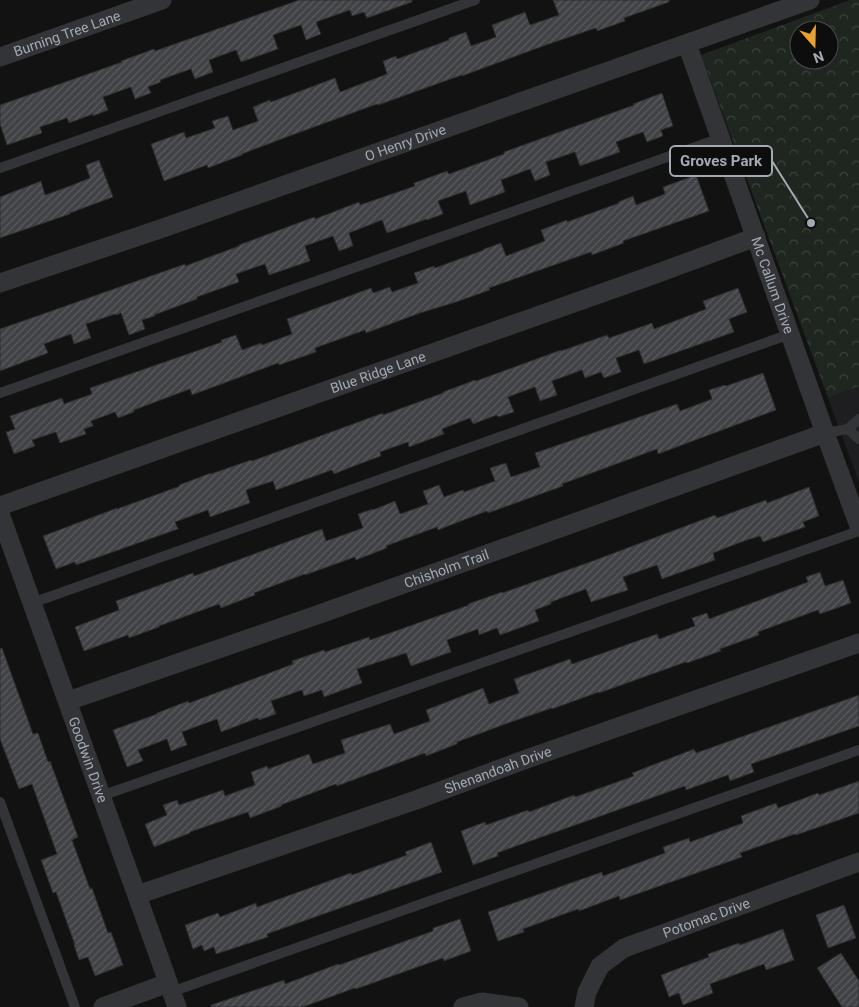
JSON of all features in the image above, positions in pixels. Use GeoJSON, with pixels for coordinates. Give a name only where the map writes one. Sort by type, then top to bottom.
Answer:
{"type":"FeatureCollection","features":[{"type":"Feature","properties":{"kind":"street","name":"Burning Tree Lane"},"geometry":{"type":"LineString","coordinates":[[0,57],[162,0]]}},
{"type":"Feature","properties":{"kind":"street","name":"O Henry Drive"},"geometry":{"type":"LineString","coordinates":[[0,282],[172,225],[810,0]]}},
{"type":"Feature","properties":{"kind":"street","name":"Mc Callum Drive"},"geometry":{"type":"LineString","coordinates":[[687,44],[859,526]]}},
{"type":"Feature","properties":{"kind":"street","name":"Blue Ridge Lane"},"geometry":{"type":"LineString","coordinates":[[0,506],[756,237]]}},
{"type":"Feature","properties":{"kind":"street","name":"Chisholm Trail"},"geometry":{"type":"LineString","coordinates":[[68,701],[316,615],[825,433]]}},
{"type":"Feature","properties":{"kind":"street","name":"Goodwin Drive"},"geometry":{"type":"LineString","coordinates":[[0,514],[172,994]]}},
{"type":"Feature","properties":{"kind":"street","name":"Shenandoah Drive"},"geometry":{"type":"LineString","coordinates":[[137,895],[416,800],[521,761],[859,643]]}},
{"type":"Feature","properties":{"kind":"street","name":"Potomac Drive"},"geometry":{"type":"LineString","coordinates":[[584,1007],[587,992],[600,966],[624,948],[859,862]]}},
{"type":"Feature","properties":{"kind":"street"},"geometry":{"type":"LineString","coordinates":[[103,1007],[172,994]]}},
{"type":"Feature","properties":{"kind":"street"},"geometry":{"type":"LineString","coordinates":[[463,1007],[482,1002],[520,1007]]}},
{"type":"Feature","properties":{"kind":"lane"},"geometry":{"type":"LineString","coordinates":[[0,168],[475,0]]}},
{"type":"Feature","properties":{"kind":"lane"},"geometry":{"type":"LineString","coordinates":[[0,393],[721,138]]}},
{"type":"Feature","properties":{"kind":"lane"},"geometry":{"type":"LineString","coordinates":[[32,603],[790,334]]}},
{"type":"Feature","properties":{"kind":"lane"},"geometry":{"type":"LineString","coordinates":[[825,433],[848,429],[859,419]]}},
{"type":"Feature","properties":{"kind":"lane"},"geometry":{"type":"LineString","coordinates":[[848,429],[859,439]]}},
{"type":"Feature","properties":{"kind":"lane"},"geometry":{"type":"LineString","coordinates":[[102,796],[859,532]]}},
{"type":"Feature","properties":{"kind":"lane"},"geometry":{"type":"LineString","coordinates":[[172,994],[859,750]]}},
{"type":"Feature","properties":{"kind":"lane"},"geometry":{"type":"LineString","coordinates":[[0,802],[75,1007]]}},
{"type":"Feature","properties":{"kind":"shaded area"},"geometry":{"type":"Polygon","coordinates":[[[859,386],[859,482],[828,398],[859,386]]]}},
{"type":"Feature","properties":{"kind":"green space"},"geometry":{"type":"Polygon","coordinates":[[[850,0],[859,0],[859,386],[828,398],[701,55],[789,23],[789,70],[839,70],[839,20],[796,20],[850,0]]]}},
{"type":"Feature","properties":{"kind":"building"},"geometry":{"type":"Polygon","coordinates":[[[299,0],[412,0],[412,2],[367,18],[364,12],[352,16],[350,10],[316,22],[321,34],[306,40],[301,25],[273,35],[278,49],[241,62],[236,50],[209,60],[213,72],[195,79],[191,69],[160,80],[161,82],[148,87],[151,93],[135,99],[131,87],[103,97],[108,110],[69,123],[67,118],[40,127],[42,133],[7,145],[0,124],[0,105],[154,49],[155,51],[299,0]]]}},
{"type":"Feature","properties":{"kind":"building"},"geometry":{"type":"Polygon","coordinates":[[[553,0],[669,0],[669,2],[624,18],[625,21],[597,31],[596,28],[546,45],[462,76],[377,104],[208,168],[207,165],[164,181],[151,144],[184,132],[186,138],[215,128],[212,121],[228,116],[233,130],[258,121],[253,107],[335,78],[340,92],[387,74],[383,61],[396,56],[397,59],[466,32],[471,46],[496,37],[492,25],[525,12],[530,25],[559,15],[553,0]]]}},
{"type":"Feature","properties":{"kind":"building"},"geometry":{"type":"Polygon","coordinates":[[[662,93],[673,126],[661,130],[663,136],[647,142],[643,132],[616,142],[620,152],[580,166],[575,152],[546,162],[550,175],[535,181],[530,169],[501,180],[505,192],[470,205],[466,191],[438,201],[443,214],[387,233],[382,220],[349,233],[353,246],[339,251],[333,236],[305,246],[310,261],[269,275],[265,264],[236,274],[239,282],[142,320],[145,329],[129,335],[121,313],[115,314],[86,324],[91,338],[74,344],[71,334],[44,344],[48,353],[0,371],[0,329],[185,264],[185,266],[314,217],[315,219],[359,202],[360,205],[415,186],[414,183],[447,171],[449,174],[662,93]]]}},
{"type":"Feature","properties":{"kind":"building"},"geometry":{"type":"Polygon","coordinates":[[[99,160],[113,197],[0,238],[0,197],[41,181],[45,195],[70,186],[90,178],[86,165],[99,160]]]}},
{"type":"Feature","properties":{"kind":"building"},"geometry":{"type":"Polygon","coordinates":[[[696,175],[709,211],[623,241],[624,243],[592,255],[591,252],[489,288],[490,290],[366,333],[365,330],[315,348],[316,352],[279,365],[278,363],[192,395],[190,389],[118,418],[115,412],[91,421],[93,426],[84,429],[86,434],[60,443],[56,432],[32,440],[35,446],[14,454],[6,432],[15,429],[10,416],[62,398],[64,404],[92,394],[90,388],[222,342],[221,340],[236,335],[242,350],[261,343],[262,345],[292,334],[287,319],[371,288],[373,293],[390,287],[392,292],[418,283],[414,273],[434,266],[435,268],[501,243],[506,256],[545,241],[541,230],[619,203],[633,196],[636,205],[665,194],[663,187],[696,175]]]}},
{"type":"Feature","properties":{"kind":"building"},"geometry":{"type":"Polygon","coordinates":[[[738,288],[747,312],[729,319],[734,332],[644,364],[639,350],[616,358],[621,372],[604,378],[601,372],[585,378],[582,370],[552,381],[557,395],[540,401],[535,387],[508,397],[514,412],[498,417],[497,415],[473,424],[470,418],[442,429],[444,434],[409,447],[408,442],[380,452],[381,456],[334,474],[332,470],[276,490],[273,481],[246,490],[250,503],[210,517],[208,510],[175,522],[178,529],[76,565],[75,562],[56,569],[43,536],[211,473],[252,461],[383,413],[383,415],[561,350],[607,335],[609,338],[652,323],[654,329],[706,309],[703,301],[738,288]]]}},
{"type":"Feature","properties":{"kind":"building"},"geometry":{"type":"Polygon","coordinates":[[[763,373],[776,410],[658,454],[657,449],[488,513],[487,511],[438,530],[437,527],[386,546],[387,548],[356,560],[355,557],[305,574],[254,593],[255,595],[221,608],[219,604],[129,638],[128,635],[84,651],[75,627],[119,610],[116,601],[193,573],[194,576],[322,529],[326,541],[363,528],[358,514],[395,501],[400,514],[428,504],[423,491],[439,485],[444,497],[463,490],[464,492],[495,481],[490,468],[506,463],[511,477],[540,467],[535,453],[677,404],[680,411],[712,399],[709,390],[763,373]]]}},
{"type":"Feature","properties":{"kind":"building"},"geometry":{"type":"Polygon","coordinates":[[[809,487],[819,516],[803,522],[805,527],[763,542],[760,536],[744,541],[713,553],[715,560],[662,579],[657,565],[623,577],[628,590],[591,602],[586,589],[535,610],[539,621],[500,635],[497,628],[479,635],[478,629],[447,640],[451,652],[411,666],[406,653],[357,669],[362,683],[324,697],[322,690],[304,696],[302,690],[271,701],[276,714],[259,720],[258,718],[221,732],[217,719],[182,732],[187,745],[171,751],[167,739],[138,750],[143,761],[127,767],[113,730],[293,664],[292,661],[369,637],[370,640],[590,562],[715,515],[717,518],[766,500],[767,503],[809,487]]]}},
{"type":"Feature","properties":{"kind":"building"},"geometry":{"type":"Polygon","coordinates":[[[820,572],[825,586],[843,580],[851,603],[820,614],[818,610],[758,632],[759,635],[720,649],[721,651],[511,722],[426,756],[425,753],[337,786],[336,784],[250,818],[248,812],[154,847],[145,824],[167,815],[163,805],[177,800],[179,805],[223,790],[225,796],[255,785],[251,772],[267,766],[268,769],[309,754],[313,764],[345,753],[341,740],[390,724],[394,734],[430,721],[426,710],[483,688],[489,704],[519,693],[514,679],[570,659],[572,664],[657,634],[659,639],[695,626],[692,618],[707,613],[709,619],[808,582],[806,577],[820,572]]]}},
{"type":"Feature","properties":{"kind":"building"},"geometry":{"type":"Polygon","coordinates":[[[2,648],[33,734],[38,733],[48,762],[50,761],[78,837],[72,840],[90,889],[92,888],[108,933],[111,932],[123,965],[95,976],[88,957],[79,960],[56,892],[53,893],[41,860],[57,854],[32,784],[19,789],[0,739],[0,649],[2,648]]]}},
{"type":"Feature","properties":{"kind":"building"},"geometry":{"type":"Polygon","coordinates":[[[859,695],[859,726],[751,764],[754,772],[730,781],[728,775],[686,790],[685,786],[497,853],[498,856],[473,865],[461,831],[485,822],[486,825],[528,810],[529,812],[574,795],[575,797],[634,776],[632,773],[694,749],[696,753],[859,695]]]}},
{"type":"Feature","properties":{"kind":"building"},"geometry":{"type":"Polygon","coordinates":[[[859,781],[859,813],[740,853],[742,857],[620,900],[619,896],[579,911],[578,909],[523,929],[524,932],[498,941],[488,912],[602,872],[603,876],[665,853],[663,847],[689,838],[690,842],[743,823],[741,816],[776,803],[778,808],[818,793],[819,795],[859,781]]]}},
{"type":"Feature","properties":{"kind":"building"},"geometry":{"type":"Polygon","coordinates":[[[431,842],[442,872],[267,934],[268,937],[216,954],[214,947],[204,951],[202,945],[193,949],[185,925],[218,913],[220,917],[256,903],[257,907],[351,873],[352,875],[407,855],[405,852],[431,842]]]}},
{"type":"Feature","properties":{"kind":"building"},"geometry":{"type":"Polygon","coordinates":[[[844,905],[856,938],[828,948],[816,915],[844,905]]]}},
{"type":"Feature","properties":{"kind":"building"},"geometry":{"type":"Polygon","coordinates":[[[460,919],[471,951],[444,961],[443,958],[303,1007],[211,1007],[211,1005],[284,980],[285,984],[339,965],[433,931],[433,928],[460,919]]]}},
{"type":"Feature","properties":{"kind":"building"},"geometry":{"type":"Polygon","coordinates":[[[783,929],[794,960],[766,970],[764,964],[710,984],[713,993],[683,1005],[679,993],[669,997],[661,975],[709,957],[708,954],[739,943],[740,945],[783,929]]]}},
{"type":"Feature","properties":{"kind":"building"},"geometry":{"type":"Polygon","coordinates":[[[841,953],[859,981],[859,1007],[842,1007],[817,968],[841,953]]]}},
{"type":"Feature","properties":{"kind":"place","name":"Groves Park"},"geometry":{"type":"Point","coordinates":[811,223]}}]}
